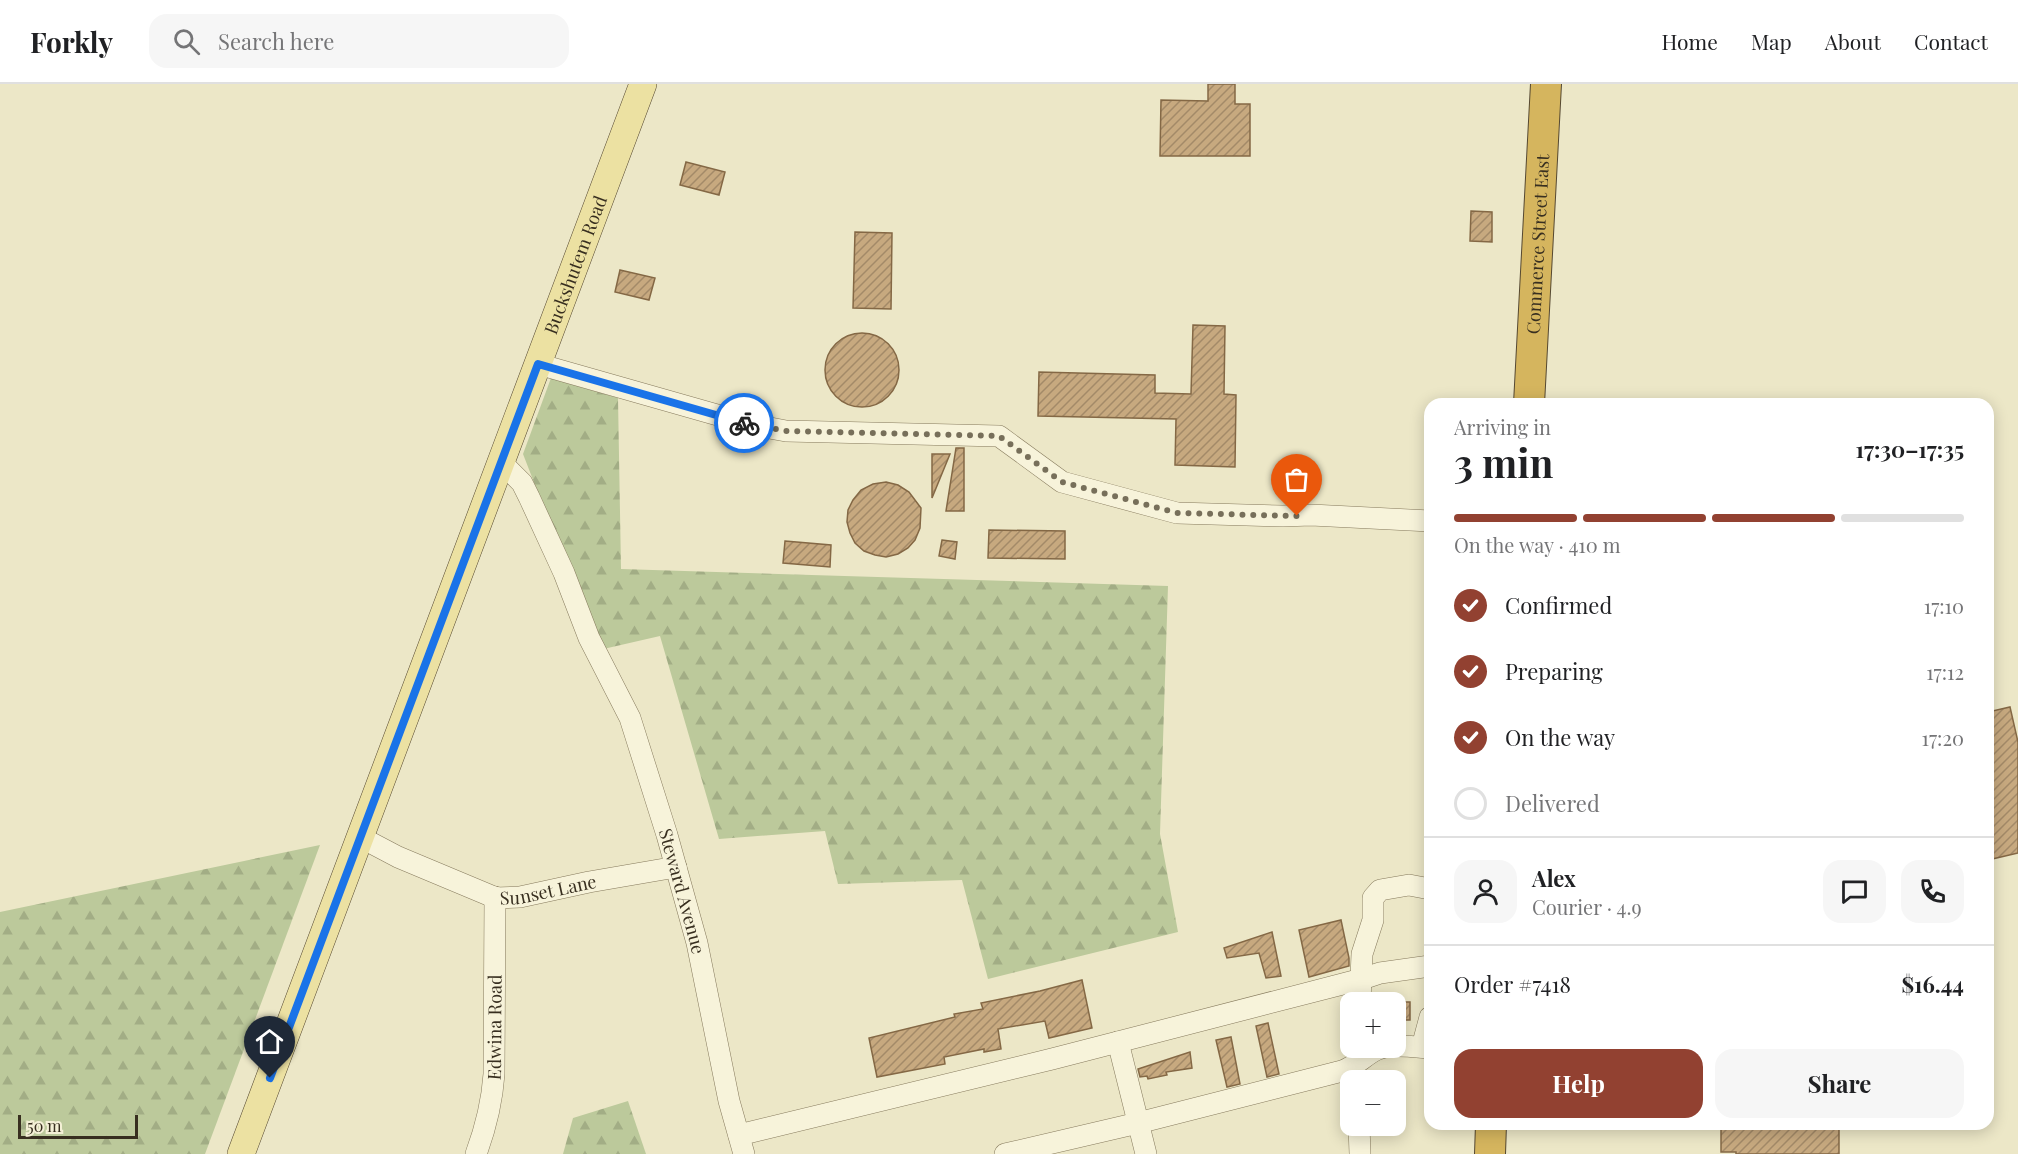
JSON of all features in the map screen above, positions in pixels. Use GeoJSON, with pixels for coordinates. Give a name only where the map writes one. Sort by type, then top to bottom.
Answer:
{"type":"FeatureCollection","features":[{"type":"Feature","properties":{"kind":"highway","name":"Commerce Street East"},"geometry":{"type":"LineString","coordinates":[[1529,398],[1546,84]]}},
{"type":"Feature","properties":{"kind":"highway"},"geometry":{"type":"LineString","coordinates":[[1490,1154],[1491,1130]]}},
{"type":"Feature","properties":{"kind":"main road","name":"Buckshutem Road"},"geometry":{"type":"LineString","coordinates":[[241,1154],[643,84]]}},
{"type":"Feature","properties":{"kind":"street"},"geometry":{"type":"LineString","coordinates":[[538,364],[749,424],[786,431],[999,436],[1062,482],[1177,513],[1311,515],[1424,521]]}},
{"type":"Feature","properties":{"kind":"street","name":"Steward Avenue"},"geometry":{"type":"LineString","coordinates":[[500,461],[522,483],[564,573],[589,638],[630,718],[697,943],[729,1101],[741,1144]]}},
{"type":"Feature","properties":{"kind":"street","name":"Sunset Lane"},"geometry":{"type":"LineString","coordinates":[[360,837],[398,857],[495,897],[520,897],[676,867]]}},
{"type":"Feature","properties":{"kind":"street"},"geometry":{"type":"LineString","coordinates":[[1361,992],[1362,954],[1373,920],[1373,898],[1380,890],[1409,885],[1424,888]]}},
{"type":"Feature","properties":{"kind":"street","name":"Edwina Road"},"geometry":{"type":"LineString","coordinates":[[476,1154],[487,1123],[493,1092],[495,897]]}},
{"type":"Feature","properties":{"kind":"street"},"geometry":{"type":"LineString","coordinates":[[741,1144],[1380,973],[1424,967]]}},
{"type":"Feature","properties":{"kind":"street"},"geometry":{"type":"LineString","coordinates":[[1118,1042],[1146,1154]]}},
{"type":"Feature","properties":{"kind":"street"},"geometry":{"type":"LineString","coordinates":[[1005,1154],[1342,1071],[1385,1047],[1424,1048]]}},
{"type":"Feature","properties":{"kind":"street"},"geometry":{"type":"LineString","coordinates":[[1359,1136],[1360,1154]]}},
{"type":"Feature","properties":{"kind":"green space"},"geometry":{"type":"Polygon","coordinates":[[[551,378],[618,398],[621,569],[1168,586],[1160,834],[1178,932],[988,979],[962,880],[838,884],[825,831],[719,839],[660,636],[599,650],[523,454],[551,378]]]}},
{"type":"Feature","properties":{"kind":"green space"},"geometry":{"type":"Polygon","coordinates":[[[320,845],[205,1154],[0,1154],[0,912],[320,845]]]}},
{"type":"Feature","properties":{"kind":"green space"},"geometry":{"type":"Polygon","coordinates":[[[628,1101],[646,1154],[563,1154],[573,1118],[628,1101]]]}},
{"type":"Feature","properties":{"kind":"building"},"geometry":{"type":"Polygon","coordinates":[[[1208,84],[1235,84],[1235,104],[1250,104],[1250,156],[1160,156],[1161,100],[1208,101],[1208,84]]]}},
{"type":"Feature","properties":{"kind":"building"},"geometry":{"type":"Polygon","coordinates":[[[686,162],[725,172],[719,195],[680,185],[686,162]]]}},
{"type":"Feature","properties":{"kind":"building"},"geometry":{"type":"Polygon","coordinates":[[[1471,211],[1492,212],[1492,242],[1470,241],[1471,211]]]}},
{"type":"Feature","properties":{"kind":"building"},"geometry":{"type":"Polygon","coordinates":[[[855,232],[892,233],[891,309],[853,308],[855,232]]]}},
{"type":"Feature","properties":{"kind":"building"},"geometry":{"type":"Polygon","coordinates":[[[620,270],[655,278],[649,300],[615,292],[620,270]]]}},
{"type":"Feature","properties":{"kind":"building"},"geometry":{"type":"Polygon","coordinates":[[[1193,325],[1225,326],[1224,394],[1236,395],[1235,467],[1175,465],[1176,419],[1038,416],[1039,372],[1155,375],[1155,393],[1191,394],[1193,325]]]}},
{"type":"Feature","properties":{"kind":"building"},"geometry":{"type":"Polygon","coordinates":[[[862,333],[883,339],[893,349],[899,370],[893,391],[883,401],[862,407],[841,401],[831,391],[825,370],[831,349],[841,339],[862,333]]]}},
{"type":"Feature","properties":{"kind":"building"},"geometry":{"type":"Polygon","coordinates":[[[956,448],[964,448],[964,511],[946,511],[956,448]]]}},
{"type":"Feature","properties":{"kind":"building"},"geometry":{"type":"Polygon","coordinates":[[[932,454],[950,454],[932,498],[932,454]]]}},
{"type":"Feature","properties":{"kind":"building"},"geometry":{"type":"Polygon","coordinates":[[[886,482],[898,485],[909,492],[921,508],[920,528],[915,540],[898,554],[886,557],[864,551],[855,543],[847,522],[848,510],[861,490],[873,484],[886,482]]]}},
{"type":"Feature","properties":{"kind":"building"},"geometry":{"type":"Polygon","coordinates":[[[989,530],[1065,531],[1065,559],[988,558],[989,530]]]}},
{"type":"Feature","properties":{"kind":"building"},"geometry":{"type":"Polygon","coordinates":[[[942,540],[957,542],[955,559],[939,556],[942,540]]]}},
{"type":"Feature","properties":{"kind":"building"},"geometry":{"type":"Polygon","coordinates":[[[785,541],[831,545],[830,567],[783,563],[785,541]]]}},
{"type":"Feature","properties":{"kind":"building"},"geometry":{"type":"Polygon","coordinates":[[[2010,707],[2018,742],[2018,853],[1994,859],[1994,711],[2010,707]]]}},
{"type":"Feature","properties":{"kind":"building"},"geometry":{"type":"Polygon","coordinates":[[[1341,920],[1349,966],[1309,977],[1299,930],[1341,920]]]}},
{"type":"Feature","properties":{"kind":"building"},"geometry":{"type":"Polygon","coordinates":[[[1272,932],[1281,976],[1266,978],[1259,953],[1227,958],[1224,948],[1272,932]]]}},
{"type":"Feature","properties":{"kind":"building"},"geometry":{"type":"Polygon","coordinates":[[[1082,980],[1092,1028],[1049,1038],[1045,1021],[998,1029],[1001,1049],[984,1052],[984,1049],[944,1057],[945,1064],[877,1077],[869,1038],[955,1017],[954,1014],[983,1009],[981,1003],[1082,980]]]}},
{"type":"Feature","properties":{"kind":"building"},"geometry":{"type":"Polygon","coordinates":[[[1406,1002],[1410,1002],[1410,1020],[1406,1020],[1406,1002]]]}},
{"type":"Feature","properties":{"kind":"building"},"geometry":{"type":"Polygon","coordinates":[[[1268,1023],[1279,1074],[1267,1077],[1256,1026],[1268,1023]]]}},
{"type":"Feature","properties":{"kind":"building"},"geometry":{"type":"Polygon","coordinates":[[[1231,1037],[1240,1084],[1227,1087],[1216,1040],[1231,1037]]]}},
{"type":"Feature","properties":{"kind":"building"},"geometry":{"type":"Polygon","coordinates":[[[1190,1052],[1192,1068],[1166,1072],[1167,1075],[1148,1079],[1147,1076],[1140,1077],[1138,1069],[1190,1052]]]}},
{"type":"Feature","properties":{"kind":"building"},"geometry":{"type":"Polygon","coordinates":[[[1721,1130],[1839,1130],[1839,1154],[1721,1152],[1721,1130]]]}},
{"type":"Feature","properties":{"kind":"way so far"},"geometry":{"type":"LineString","coordinates":[[744,423],[786,431],[999,436],[1062,482],[1177,513],[1297,516]]}},
{"type":"Feature","properties":{"kind":"route"},"geometry":{"type":"LineString","coordinates":[[270,1078],[538,364],[744,423]]}}]}
